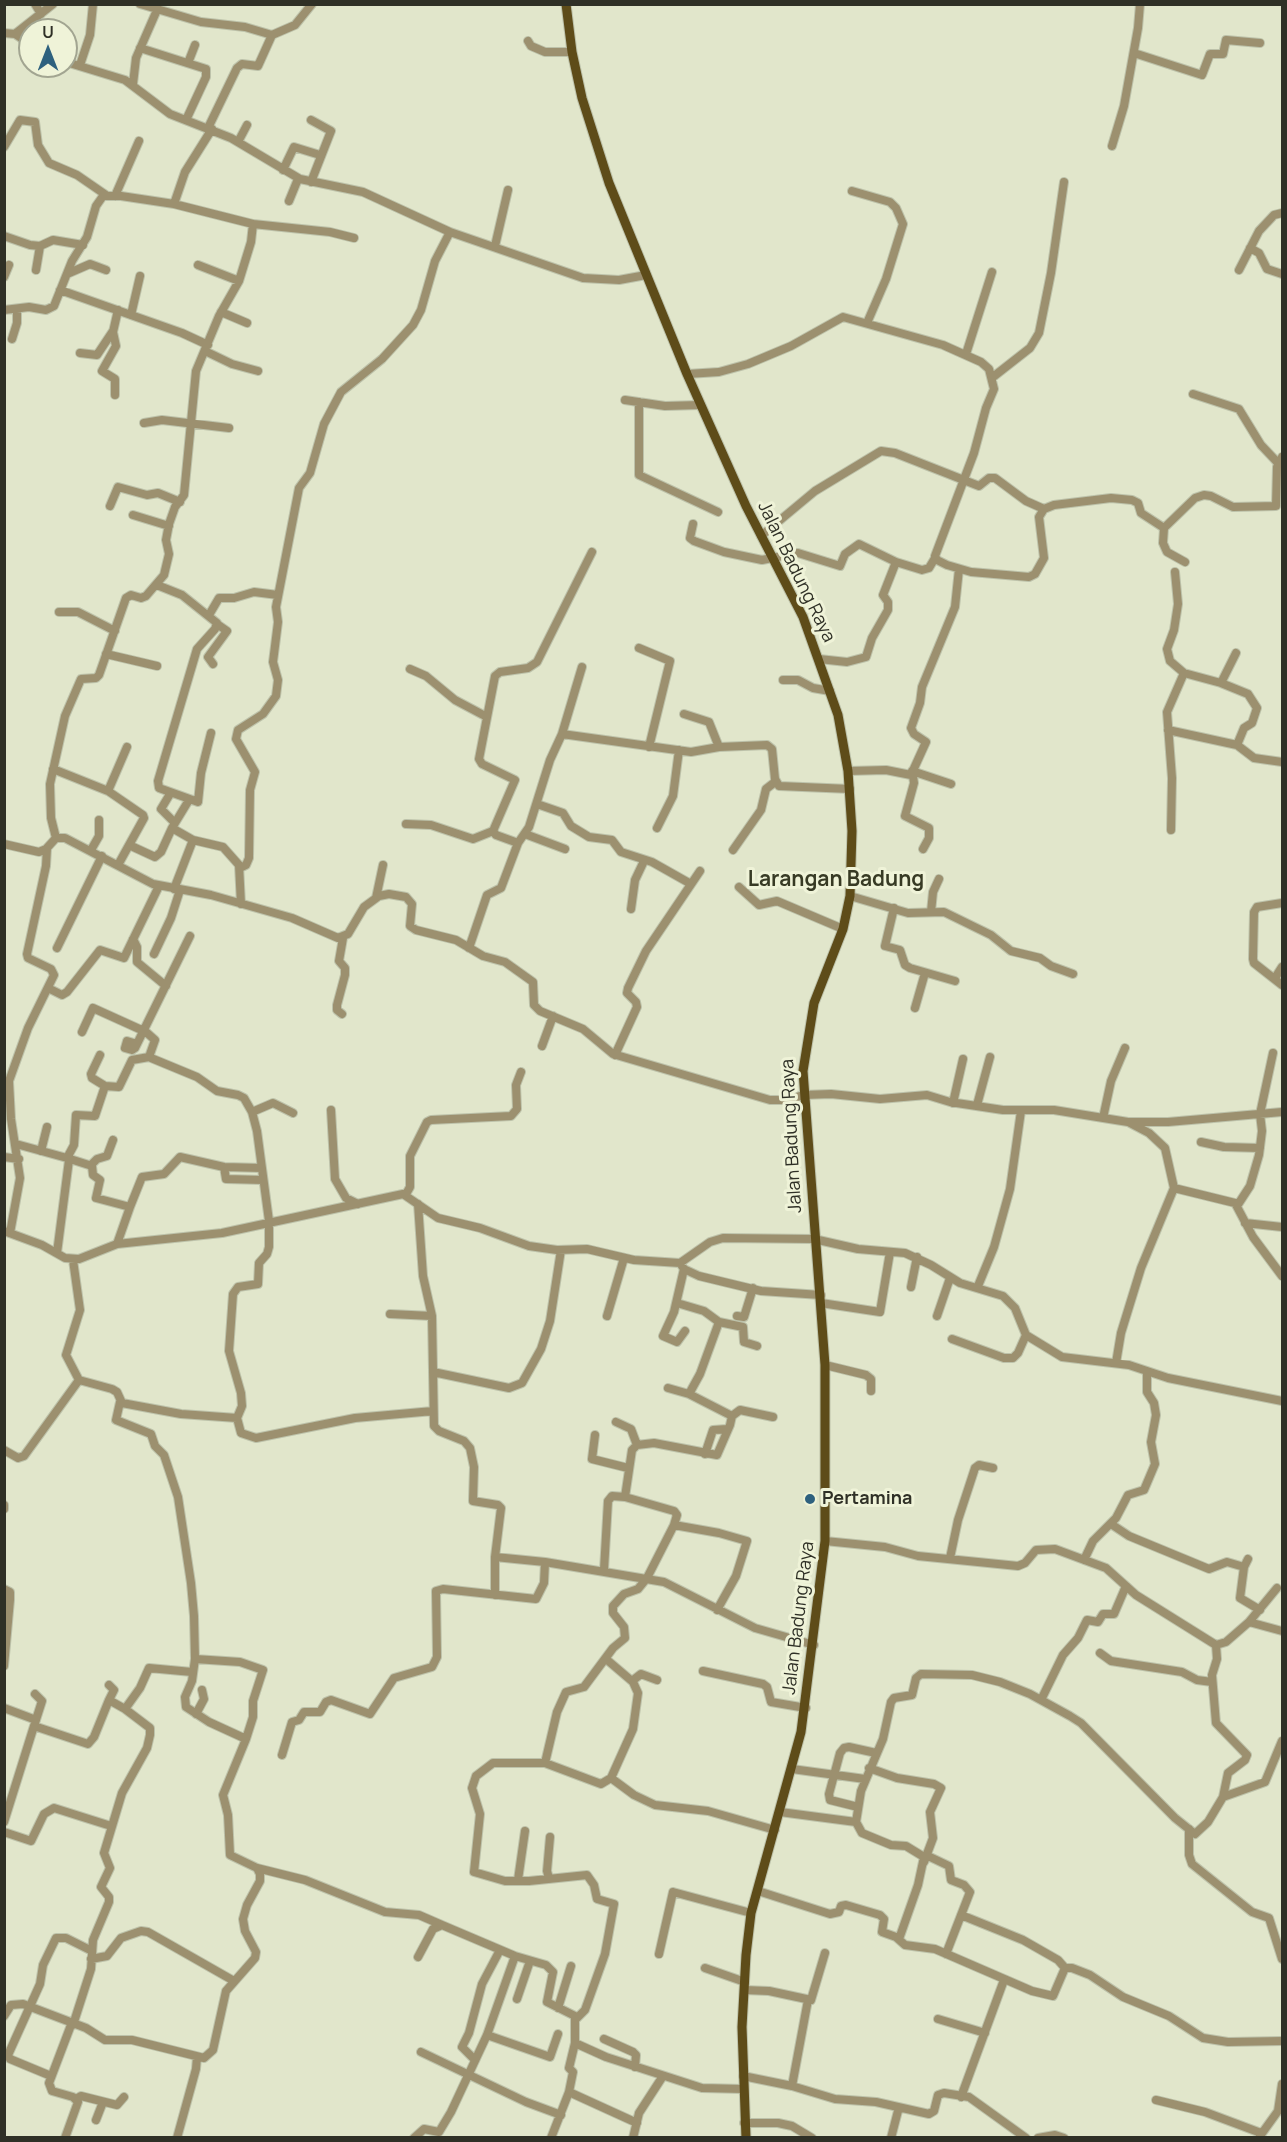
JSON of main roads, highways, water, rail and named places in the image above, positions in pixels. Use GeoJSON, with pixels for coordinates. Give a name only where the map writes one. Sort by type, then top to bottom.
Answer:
{"type":"FeatureCollection","features":[{"type":"Feature","properties":{"kind":"main road","name":"Jalan Badung Raya"},"geometry":{"type":"LineString","coordinates":[[566,4],[572,52],[582,98],[609,183],[700,405],[761,536],[792,594],[819,659],[840,723],[850,789],[852,831],[850,896],[843,929],[810,1019],[803,1061],[803,1095],[825,1365],[825,1541],[806,1708],[776,1830],[752,1913],[744,1986],[743,2089],[746,2138]]}},
{"type":"Feature","properties":{"kind":"place","name":"Pertamina"},"geometry":{"type":"Point","coordinates":[810,1499]}},
{"type":"Feature","properties":{"kind":"district","name":"Larangan Badung"},"geometry":{"type":"Point","coordinates":[836,880]}}]}
